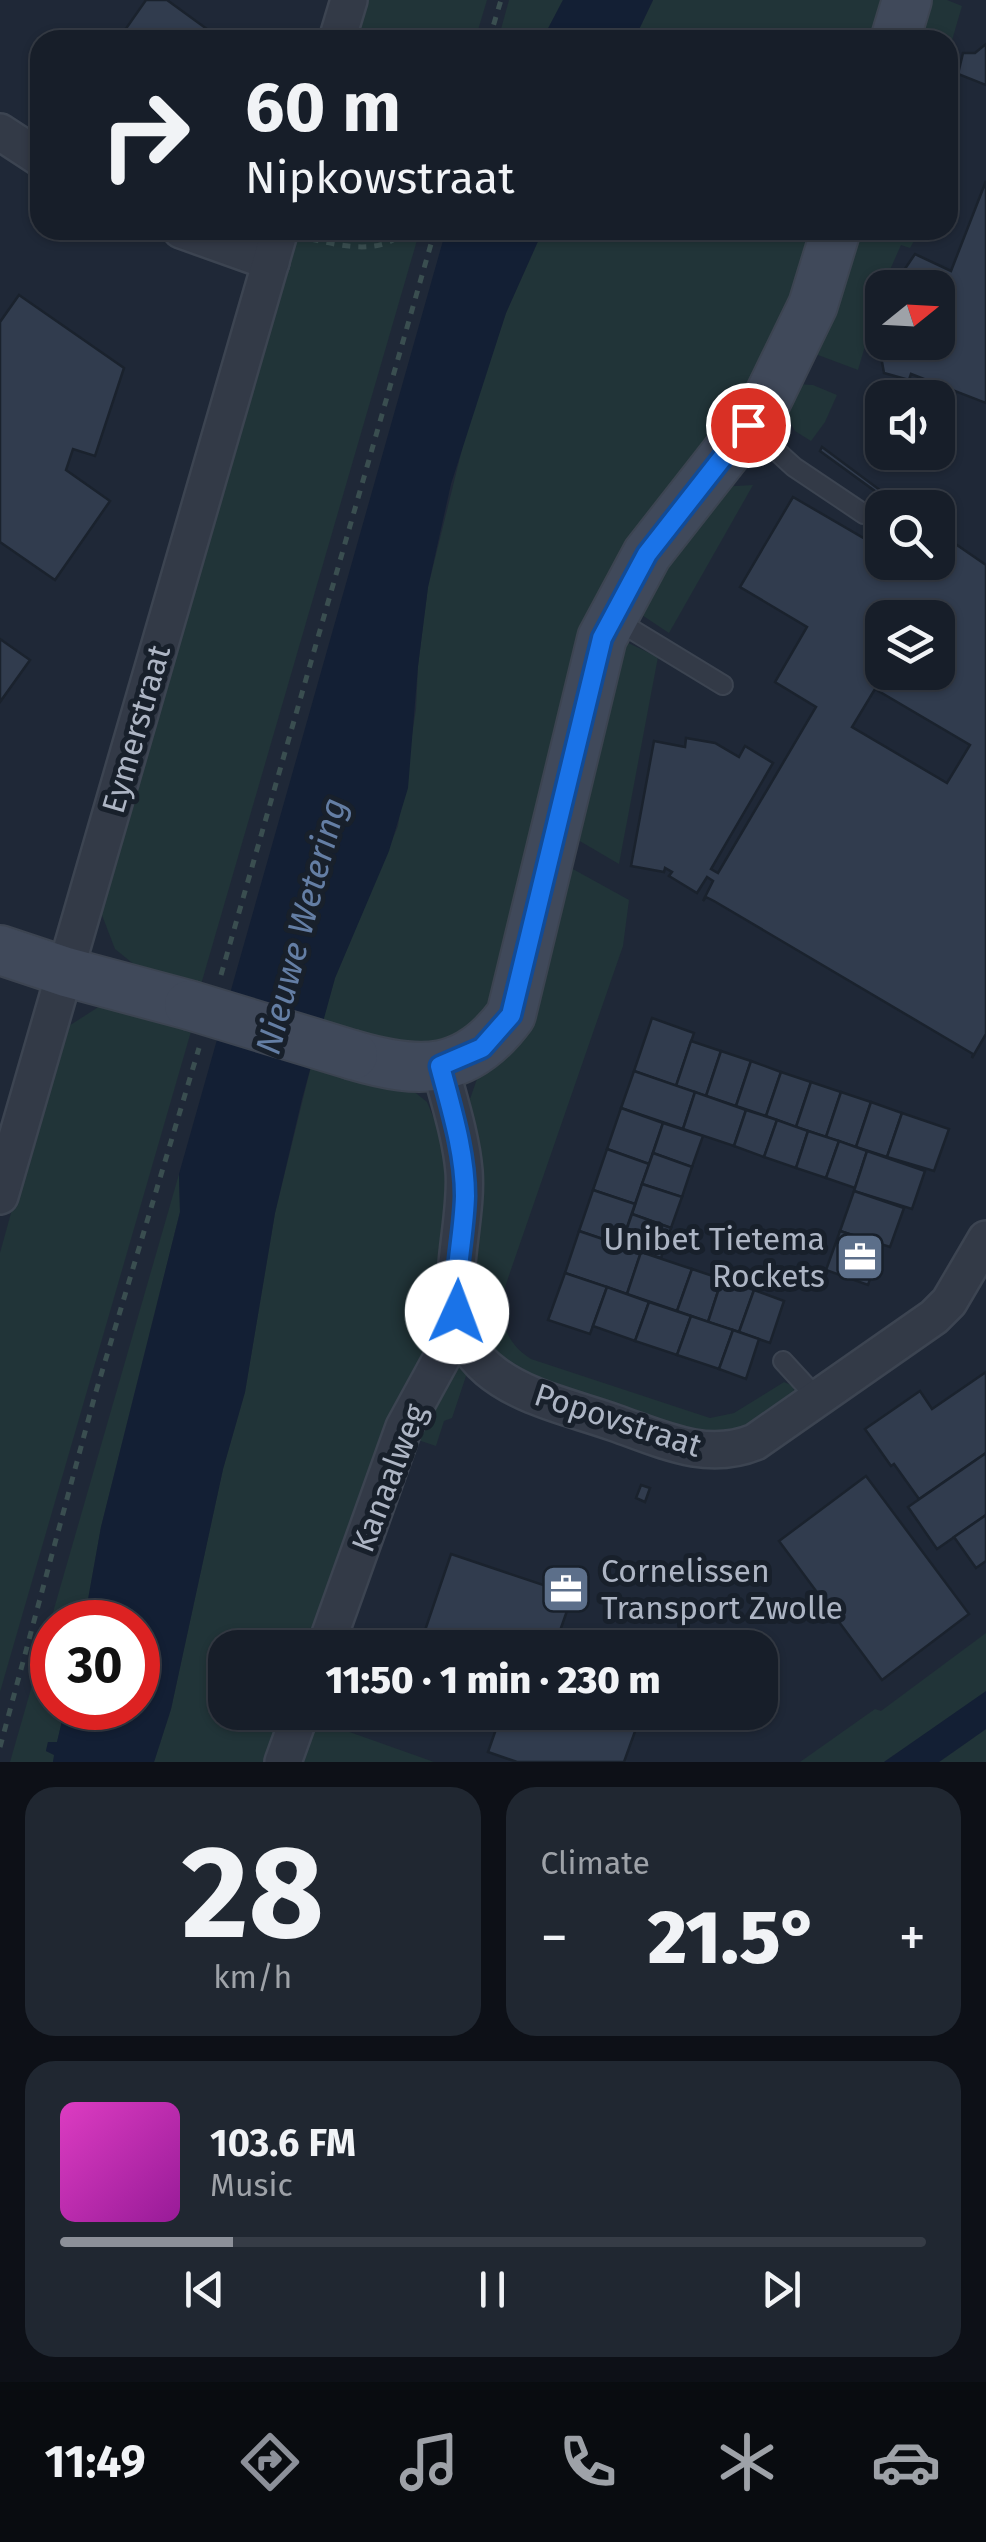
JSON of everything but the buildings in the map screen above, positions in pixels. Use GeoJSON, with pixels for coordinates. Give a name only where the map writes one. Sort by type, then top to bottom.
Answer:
{"type":"FeatureCollection","features":[{"type":"Feature","properties":{"kind":"street"},"geometry":{"type":"LineString","coordinates":[[340,30],[349,0]]}},
{"type":"Feature","properties":{"kind":"street"},"geometry":{"type":"LineString","coordinates":[[897,30],[907,0]]}},
{"type":"Feature","properties":{"kind":"street"},"geometry":{"type":"LineString","coordinates":[[0,132],[30,152]]}},
{"type":"Feature","properties":{"kind":"street"},"geometry":{"type":"LineString","coordinates":[[0,950],[401,1066],[440,1066],[482,1048],[511,1015],[591,674],[612,617],[655,544],[766,402],[813,305],[833,240]]}},
{"type":"Feature","properties":{"kind":"street","name":"Eymerstraat"},"geometry":{"type":"LineString","coordinates":[[0,1196],[277,241]]}},
{"type":"Feature","properties":{"kind":"street","name":"Popovstraat"},"geometry":{"type":"LineString","coordinates":[[440,1066],[464,1168],[464,1216],[455,1286],[457,1312],[472,1351],[502,1379],[538,1396],[694,1450],[738,1449],[754,1442],[934,1317],[949,1302],[986,1240]]}},
{"type":"Feature","properties":{"kind":"street","name":"Kanaalweg"},"geometry":{"type":"LineString","coordinates":[[331,1630],[404,1427],[440,1364],[457,1312]]}},
{"type":"Feature","properties":{"kind":"street"},"geometry":{"type":"LineString","coordinates":[[283,1762],[295,1730]]}},
{"type":"Feature","properties":{"kind":"lane"},"geometry":{"type":"LineString","coordinates":[[748,425],[794,467],[864,514]]}},
{"type":"Feature","properties":{"kind":"lane"},"geometry":{"type":"LineString","coordinates":[[612,617],[723,685]]}},
{"type":"Feature","properties":{"kind":"lane"},"geometry":{"type":"LineString","coordinates":[[783,1361],[818,1399]]}},
{"type":"Feature","properties":{"kind":"path"},"geometry":{"type":"LineString","coordinates":[[493,30],[501,0]]}},
{"type":"Feature","properties":{"kind":"path"},"geometry":{"type":"LineString","coordinates":[[277,241],[374,248],[394,240]]}},
{"type":"Feature","properties":{"kind":"green space"},"geometry":{"type":"Polygon","coordinates":[[[365,0],[487,0],[478,30],[357,30],[365,0]]]}},
{"type":"Feature","properties":{"kind":"green space"},"geometry":{"type":"Polygon","coordinates":[[[509,0],[563,0],[547,30],[501,30],[509,0]]]}},
{"type":"Feature","properties":{"kind":"green space"},"geometry":{"type":"Polygon","coordinates":[[[653,0],[891,0],[881,30],[639,30],[653,0]]]}},
{"type":"Feature","properties":{"kind":"green space"},"geometry":{"type":"Polygon","coordinates":[[[922,0],[947,0],[962,6],[955,30],[913,30],[922,0]]]}},
{"type":"Feature","properties":{"kind":"green space"},"geometry":{"type":"Polygon","coordinates":[[[297,240],[417,240],[200,988],[141,970],[115,949],[100,910],[297,240]]]}},
{"type":"Feature","properties":{"kind":"green space"},"geometry":{"type":"Polygon","coordinates":[[[539,240],[816,240],[782,336],[678,490],[504,986],[485,1019],[437,1049],[365,1043],[366,1034],[323,1020],[335,978],[398,826],[416,709],[428,587],[468,425],[506,313],[539,240]]]}},
{"type":"Feature","properties":{"kind":"green space"},"geometry":{"type":"Polygon","coordinates":[[[848,240],[913,240],[910,248],[901,245],[890,270],[865,270],[865,346],[858,370],[814,350],[848,240]]]}},
{"type":"Feature","properties":{"kind":"green space"},"geometry":{"type":"Polygon","coordinates":[[[796,384],[813,385],[837,395],[811,441],[795,431],[783,408],[796,384]]]}},
{"type":"Feature","properties":{"kind":"green space"},"geometry":{"type":"Polygon","coordinates":[[[753,485],[669,633],[639,613],[647,582],[718,487],[753,485]]]}},
{"type":"Feature","properties":{"kind":"green space"},"geometry":{"type":"Polygon","coordinates":[[[624,641],[658,657],[619,864],[578,840],[624,641]]]}},
{"type":"Feature","properties":{"kind":"green space"},"geometry":{"type":"Polygon","coordinates":[[[571,868],[629,900],[623,946],[506,1284],[505,1327],[514,1344],[531,1359],[710,1418],[734,1413],[784,1382],[793,1386],[795,1395],[745,1429],[698,1433],[517,1371],[490,1348],[474,1319],[470,1099],[478,1076],[490,1062],[563,874],[571,868]]]}},
{"type":"Feature","properties":{"kind":"green space"},"geometry":{"type":"Polygon","coordinates":[[[100,1006],[145,1012],[192,1028],[0,1692],[0,1253],[61,1031],[100,1006]]]}},
{"type":"Feature","properties":{"kind":"green space"},"geometry":{"type":"Polygon","coordinates":[[[313,1058],[412,1090],[427,1102],[443,1140],[449,1192],[435,1349],[322,1630],[208,1630],[208,1730],[285,1730],[273,1762],[154,1762],[171,1709],[223,1469],[245,1392],[275,1213],[313,1058]]]}},
{"type":"Feature","properties":{"kind":"green space"},"geometry":{"type":"Polygon","coordinates":[[[179,1174],[180,1212],[101,1527],[88,1600],[57,1600],[179,1174]]]}},
{"type":"Feature","properties":{"kind":"green space"},"geometry":{"type":"Polygon","coordinates":[[[458,1355],[467,1373],[452,1418],[444,1421],[436,1446],[415,1439],[458,1355]]]}},
{"type":"Feature","properties":{"kind":"green space"},"geometry":{"type":"Polygon","coordinates":[[[986,1633],[986,1692],[884,1762],[800,1762],[875,1709],[881,1711],[986,1633]]]}},
{"type":"Feature","properties":{"kind":"green space"},"geometry":{"type":"Polygon","coordinates":[[[30,1692],[30,1730],[60,1730],[57,1743],[48,1742],[46,1751],[55,1755],[53,1762],[10,1762],[30,1692]]]}},
{"type":"Feature","properties":{"kind":"green space"},"geometry":{"type":"Polygon","coordinates":[[[986,1729],[986,1762],[939,1762],[986,1729]]]}},
{"type":"Feature","properties":{"kind":"green space"},"geometry":{"type":"Polygon","coordinates":[[[307,1730],[344,1730],[434,1762],[291,1762],[307,1730]]]}},
{"type":"Feature","properties":{"kind":"water"},"geometry":{"type":"Polygon","coordinates":[[[563,0],[653,0],[639,30],[547,30],[563,0]]]}},
{"type":"Feature","properties":{"kind":"water","name":"Nieuwe Wetering"},"geometry":{"type":"Polygon","coordinates":[[[443,240],[539,240],[506,313],[451,484],[428,587],[408,788],[389,851],[335,978],[302,1099],[275,1213],[245,1392],[223,1469],[171,1709],[154,1762],[53,1762],[54,1755],[46,1751],[48,1742],[57,1742],[60,1730],[160,1730],[160,1600],[88,1600],[101,1527],[180,1212],[179,1174],[443,240]]]}},
{"type":"Feature","properties":{"kind":"water"},"geometry":{"type":"Polygon","coordinates":[[[986,1691],[986,1729],[939,1762],[884,1762],[986,1691]]]}},
{"type":"Feature","properties":{"kind":"place","name":"Unibet Tietema Rockets"},"geometry":{"type":"Point","coordinates":[860,1257]}},
{"type":"Feature","properties":{"kind":"place","name":"Cornelissen Transport Zwolle"},"geometry":{"type":"Point","coordinates":[566,1589]}},
{"type":"Feature","properties":{"kind":"route"},"geometry":{"type":"LineString","coordinates":[[457,1312],[455,1286],[464,1216],[464,1168],[440,1066],[462,1060],[482,1048],[511,1015],[602,638],[647,554],[748,425]]}}]}
